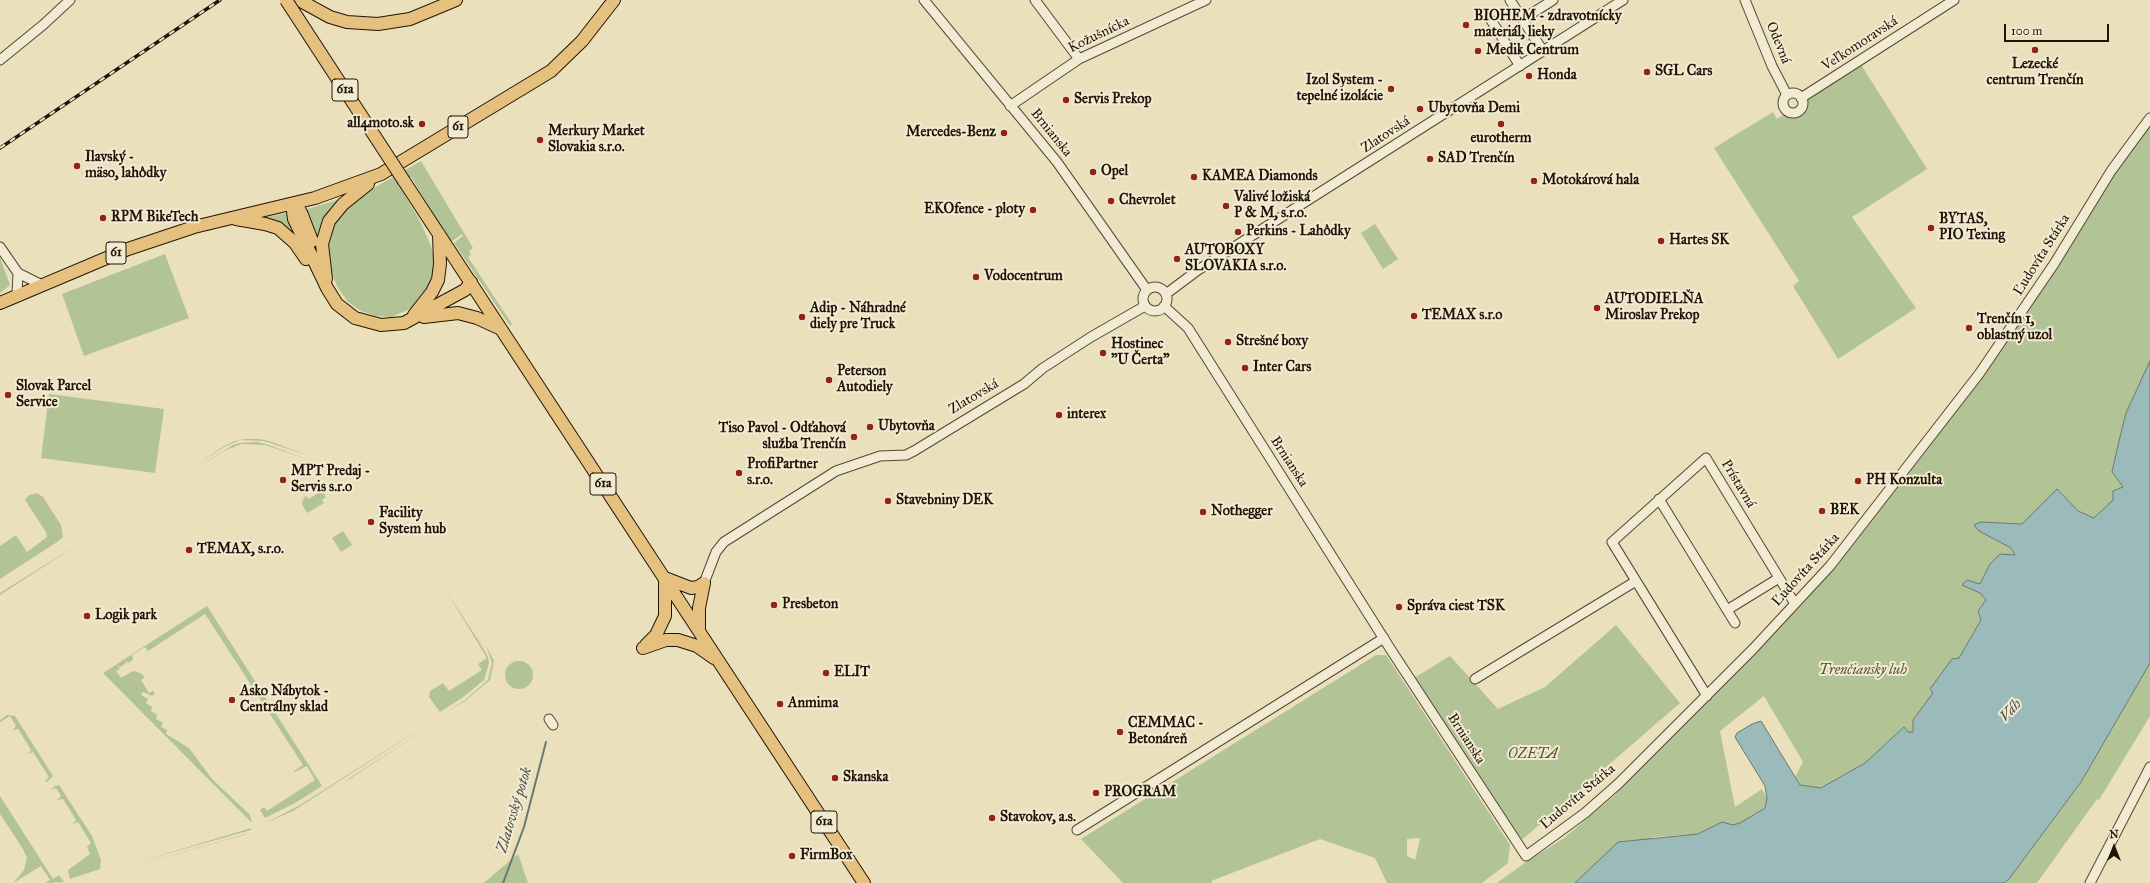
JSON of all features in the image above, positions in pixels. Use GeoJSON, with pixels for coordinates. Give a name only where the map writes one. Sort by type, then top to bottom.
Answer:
{"type":"FeatureCollection","features":[{"type":"Feature","properties":{"kind":"main road","name":"61a"},"geometry":{"type":"LineString","coordinates":[[286,0],[864,883]]}},
{"type":"Feature","properties":{"kind":"main road"},"geometry":{"type":"LineString","coordinates":[[299,0],[330,17],[347,22],[378,24],[410,19],[456,0]]}},
{"type":"Feature","properties":{"kind":"main road","name":"61"},"geometry":{"type":"LineString","coordinates":[[0,303],[40,284],[128,249],[194,227],[296,203],[334,192],[380,174],[551,71],[582,41],[614,0]]}},
{"type":"Feature","properties":{"kind":"main road"},"geometry":{"type":"LineString","coordinates":[[327,288],[322,244],[329,221],[343,204],[380,174]]}},
{"type":"Feature","properties":{"kind":"main road"},"geometry":{"type":"LineString","coordinates":[[296,203],[292,211],[294,219],[327,288]]}},
{"type":"Feature","properties":{"kind":"main road"},"geometry":{"type":"LineString","coordinates":[[231,218],[265,224],[278,228],[295,243],[313,271],[343,309],[361,320],[373,324],[389,325],[437,314],[458,312],[501,329]]}},
{"type":"Feature","properties":{"kind":"main road"},"geometry":{"type":"LineString","coordinates":[[409,321],[432,292],[438,280],[440,264],[439,234]]}},
{"type":"Feature","properties":{"kind":"main road"},"geometry":{"type":"LineString","coordinates":[[409,321],[460,283],[471,282]]}},
{"type":"Feature","properties":{"kind":"main road"},"geometry":{"type":"LineString","coordinates":[[704,583],[698,587],[691,588],[665,578],[665,616],[656,635],[643,648],[666,640],[678,640],[697,646],[719,661]]}},
{"type":"Feature","properties":{"kind":"main road"},"geometry":{"type":"LineString","coordinates":[[699,630],[699,608],[704,583]]}},
{"type":"Feature","properties":{"kind":"street"},"geometry":{"type":"LineString","coordinates":[[0,60],[43,25],[70,0]]}},
{"type":"Feature","properties":{"kind":"street","name":"Brnianska"},"geometry":{"type":"LineString","coordinates":[[924,0],[1057,162],[1147,290]]}},
{"type":"Feature","properties":{"kind":"street"},"geometry":{"type":"LineString","coordinates":[[1035,0],[1079,58]]}},
{"type":"Feature","properties":{"kind":"street","name":"Kožušnícka"},"geometry":{"type":"LineString","coordinates":[[1010,106],[1079,58],[1206,0]]}},
{"type":"Feature","properties":{"kind":"street"},"geometry":{"type":"LineString","coordinates":[[1510,0],[1543,51]]}},
{"type":"Feature","properties":{"kind":"street"},"geometry":{"type":"LineString","coordinates":[[1522,19],[1553,0]]}},
{"type":"Feature","properties":{"kind":"street","name":"Zlatovská"},"geometry":{"type":"LineString","coordinates":[[1166,294],[1198,270],[1623,0]]}},
{"type":"Feature","properties":{"kind":"street","name":"Odevná"},"geometry":{"type":"LineString","coordinates":[[1745,0],[1772,66],[1787,95]]}},
{"type":"Feature","properties":{"kind":"street","name":"Veľkomoravská"},"geometry":{"type":"LineString","coordinates":[[1801,98],[1954,0]]}},
{"type":"Feature","properties":{"kind":"street"},"geometry":{"type":"LineString","coordinates":[[1491,20],[1520,66]]}},
{"type":"Feature","properties":{"kind":"street"},"geometry":{"type":"LineString","coordinates":[[1793,93],[1801,98],[1803,104],[1800,110],[1795,113],[1789,113],[1784,109],[1783,103],[1787,95],[1793,93]]}},
{"type":"Feature","properties":{"kind":"street","name":"Ľudovíta Stárka"},"geometry":{"type":"LineString","coordinates":[[1526,856],[1602,799],[1707,696],[1795,604],[1849,543],[1979,374],[2054,264],[2110,172],[2150,118]]}},
{"type":"Feature","properties":{"kind":"street"},"geometry":{"type":"LineString","coordinates":[[0,247],[18,273],[40,284]]}},
{"type":"Feature","properties":{"kind":"street"},"geometry":{"type":"LineString","coordinates":[[17,294],[18,273]]}},
{"type":"Feature","properties":{"kind":"street"},"geometry":{"type":"LineString","coordinates":[[1155,287],[1160,288],[1166,294],[1164,306],[1155,311],[1145,306],[1143,298],[1147,290],[1155,287]]}},
{"type":"Feature","properties":{"kind":"street","name":"Zlatovská"},"geometry":{"type":"LineString","coordinates":[[704,583],[716,552],[724,542],[836,471],[880,456],[902,455],[914,451],[1024,384],[1043,368],[1091,337],[1145,306]]}},
{"type":"Feature","properties":{"kind":"street","name":"Brnianska"},"geometry":{"type":"LineString","coordinates":[[1164,306],[1188,328],[1384,638],[1526,856]]}},
{"type":"Feature","properties":{"kind":"street","name":"Prístavná"},"geometry":{"type":"LineString","coordinates":[[1707,696],[1612,542],[1706,458],[1795,604]]}},
{"type":"Feature","properties":{"kind":"street"},"geometry":{"type":"LineString","coordinates":[[1659,499],[1735,623]]}},
{"type":"Feature","properties":{"kind":"street"},"geometry":{"type":"LineString","coordinates":[[1727,610],[1779,578]]}},
{"type":"Feature","properties":{"kind":"street"},"geometry":{"type":"LineString","coordinates":[[1475,679],[1636,581]]}},
{"type":"Feature","properties":{"kind":"street"},"geometry":{"type":"LineString","coordinates":[[1077,830],[1384,638]]}},
{"type":"Feature","properties":{"kind":"street"},"geometry":{"type":"LineString","coordinates":[[2090,883],[2150,767]]}},
{"type":"Feature","properties":{"kind":"green space"},"geometry":{"type":"Polygon","coordinates":[[[1860,63],[1927,169],[1852,217],[1916,308],[1838,359],[1793,286],[1799,281],[1714,148],[1773,112],[1777,119],[1860,63]]]}},
{"type":"Feature","properties":{"kind":"green space","name":"Trenčiansky luh"},"geometry":{"type":"Polygon","coordinates":[[[2150,121],[2150,361],[2126,413],[2112,472],[2123,487],[2113,500],[2093,519],[2078,511],[2057,489],[2022,524],[1981,522],[1979,531],[2011,548],[2015,555],[2000,555],[1990,564],[1980,584],[1962,585],[1980,593],[1986,600],[1978,611],[1981,620],[1959,658],[1913,720],[1913,732],[1908,732],[1904,727],[1865,763],[1821,788],[1800,785],[1795,777],[1803,762],[1764,696],[1720,731],[1735,807],[1762,789],[1767,799],[1765,808],[1740,823],[1733,825],[1722,822],[1698,834],[1653,837],[1576,883],[1497,883],[1526,862],[1564,838],[1614,796],[1905,476],[2150,121]]]}},
{"type":"Feature","properties":{"kind":"green space"},"geometry":{"type":"Polygon","coordinates":[[[421,161],[473,248],[469,251],[471,255],[468,257],[512,324],[510,326],[454,243],[463,236],[462,234],[451,242],[411,177],[398,184],[419,219],[431,246],[434,259],[434,273],[431,284],[414,307],[392,317],[376,316],[361,311],[348,302],[338,288],[332,274],[326,248],[332,224],[353,200],[421,161]]]}},
{"type":"Feature","properties":{"kind":"green space"},"geometry":{"type":"Polygon","coordinates":[[[337,200],[324,218],[318,241],[304,210],[337,200]]]}},
{"type":"Feature","properties":{"kind":"green space"},"geometry":{"type":"Polygon","coordinates":[[[287,213],[293,227],[302,244],[262,218],[287,213]]]}},
{"type":"Feature","properties":{"kind":"green space"},"geometry":{"type":"Polygon","coordinates":[[[1375,224],[1398,259],[1383,269],[1361,233],[1375,224]]]}},
{"type":"Feature","properties":{"kind":"green space"},"geometry":{"type":"Polygon","coordinates":[[[165,254],[189,318],[84,356],[62,294],[165,254]]]}},
{"type":"Feature","properties":{"kind":"green space"},"geometry":{"type":"Polygon","coordinates":[[[0,257],[10,285],[0,293],[0,257]]]}},
{"type":"Feature","properties":{"kind":"green space"},"geometry":{"type":"Polygon","coordinates":[[[49,394],[164,409],[155,473],[41,458],[49,394]]]}},
{"type":"Feature","properties":{"kind":"green space"},"geometry":{"type":"Polygon","coordinates":[[[244,439],[260,439],[269,441],[307,455],[264,441],[240,440],[224,447],[190,469],[224,446],[235,441],[244,439]]]}},
{"type":"Feature","properties":{"kind":"green space"},"geometry":{"type":"Polygon","coordinates":[[[257,442],[309,460],[265,445],[242,444],[226,450],[186,474],[233,445],[257,442]]]}},
{"type":"Feature","properties":{"kind":"green space"},"geometry":{"type":"Polygon","coordinates":[[[320,492],[323,492],[326,497],[322,500],[324,503],[307,513],[302,504],[303,499],[306,496],[309,499],[320,492]]]}},
{"type":"Feature","properties":{"kind":"green space"},"geometry":{"type":"Polygon","coordinates":[[[37,493],[43,497],[61,525],[63,537],[0,579],[0,546],[16,535],[27,552],[47,537],[46,532],[25,500],[29,495],[37,493]]]}},
{"type":"Feature","properties":{"kind":"green space"},"geometry":{"type":"Polygon","coordinates":[[[343,531],[352,545],[341,552],[332,538],[343,531]]]}},
{"type":"Feature","properties":{"kind":"green space"},"geometry":{"type":"Polygon","coordinates":[[[80,543],[0,595],[0,593],[80,543]]]}},
{"type":"Feature","properties":{"kind":"green space"},"geometry":{"type":"Polygon","coordinates":[[[445,589],[480,643],[488,657],[489,663],[484,680],[462,698],[440,712],[429,697],[430,691],[443,683],[449,691],[482,670],[478,664],[487,658],[445,589]]]}},
{"type":"Feature","properties":{"kind":"green space"},"geometry":{"type":"Polygon","coordinates":[[[207,606],[322,786],[295,803],[265,818],[260,810],[264,807],[267,811],[315,780],[307,766],[295,772],[294,771],[303,765],[205,614],[148,651],[145,647],[132,655],[133,660],[128,663],[125,660],[126,663],[120,667],[117,665],[120,669],[116,671],[121,678],[133,671],[140,673],[145,677],[141,680],[149,693],[153,691],[155,693],[152,696],[143,692],[141,695],[148,699],[146,703],[152,707],[151,711],[157,715],[156,719],[163,723],[161,727],[167,730],[166,734],[189,748],[212,779],[250,815],[252,823],[103,673],[207,606]]]}},
{"type":"Feature","properties":{"kind":"green space","name":"OZETA"},"geometry":{"type":"Polygon","coordinates":[[[1616,625],[1680,703],[1523,839],[1519,837],[1414,678],[1450,656],[1498,709],[1545,687],[1616,625]]]}},
{"type":"Feature","properties":{"kind":"green space"},"geometry":{"type":"Polygon","coordinates":[[[486,645],[494,661],[490,680],[465,701],[443,714],[465,700],[488,680],[492,663],[486,645]]]}},
{"type":"Feature","properties":{"kind":"green space"},"geometry":{"type":"Polygon","coordinates":[[[1376,655],[1386,655],[1510,845],[1508,863],[1482,883],[1387,883],[1375,858],[1320,839],[1211,881],[1212,883],[1123,883],[1081,839],[1376,655]],[[1407,839],[1407,856],[1415,860],[1420,839],[1407,839]]]}},
{"type":"Feature","properties":{"kind":"green space"},"geometry":{"type":"Polygon","coordinates":[[[519,661],[529,665],[533,675],[529,685],[519,689],[509,685],[505,675],[509,665],[519,661]]]}},
{"type":"Feature","properties":{"kind":"green space"},"geometry":{"type":"Polygon","coordinates":[[[2150,663],[2150,716],[2099,800],[2097,799],[2037,883],[2004,883],[2009,879],[2081,782],[2150,663]]]}},
{"type":"Feature","properties":{"kind":"green space"},"geometry":{"type":"Polygon","coordinates":[[[7,715],[15,716],[53,776],[47,782],[45,781],[49,777],[33,752],[28,754],[31,750],[18,729],[13,730],[16,726],[10,716],[0,722],[0,720],[7,715]]]}},
{"type":"Feature","properties":{"kind":"green space"},"geometry":{"type":"Polygon","coordinates":[[[434,720],[293,811],[266,823],[300,805],[434,720]]]}},
{"type":"Feature","properties":{"kind":"green space"},"geometry":{"type":"Polygon","coordinates":[[[432,725],[348,780],[348,779],[432,725]]]}},
{"type":"Feature","properties":{"kind":"green space"},"geometry":{"type":"Polygon","coordinates":[[[59,785],[92,836],[101,860],[100,869],[70,879],[68,870],[90,854],[87,847],[91,843],[78,822],[72,824],[76,820],[63,799],[57,800],[61,796],[56,788],[51,790],[55,786],[59,785]]]}},
{"type":"Feature","properties":{"kind":"green space"},"geometry":{"type":"Polygon","coordinates":[[[0,796],[53,879],[59,875],[64,882],[45,883],[50,880],[41,866],[13,883],[24,870],[27,858],[23,849],[0,814],[0,796]]]}},
{"type":"Feature","properties":{"kind":"green space"},"geometry":{"type":"Polygon","coordinates":[[[251,828],[251,830],[120,867],[185,848],[251,828]]]}},
{"type":"Feature","properties":{"kind":"green space"},"geometry":{"type":"Polygon","coordinates":[[[245,834],[247,834],[128,868],[245,834]]]}},
{"type":"Feature","properties":{"kind":"green space"},"geometry":{"type":"Polygon","coordinates":[[[518,854],[528,883],[484,883],[500,869],[518,854]]]}},
{"type":"Feature","properties":{"kind":"water","name":"Váh"},"geometry":{"type":"Polygon","coordinates":[[[2150,361],[2150,663],[2081,782],[2009,879],[2004,883],[1575,883],[1618,842],[1698,834],[1722,822],[1733,825],[1740,823],[1765,808],[1767,799],[1765,786],[1735,737],[1737,733],[1752,724],[1761,721],[1800,785],[1821,788],[1865,763],[1904,727],[1908,732],[1913,732],[1913,720],[1933,693],[1930,689],[1952,659],[1959,658],[1981,620],[1978,611],[1986,600],[1980,593],[1962,585],[1967,580],[1980,584],[1990,564],[2000,554],[2015,555],[2011,548],[1979,531],[1974,525],[1981,522],[2022,524],[2057,489],[2078,511],[2094,518],[2113,500],[2113,491],[2123,487],[2112,472],[2126,413],[2150,361]]]}},
{"type":"Feature","properties":{"kind":"waterway","name":"Zlatovský potok"},"geometry":{"type":"LineString","coordinates":[[503,883],[524,827],[546,742]]}},
{"type":"Feature","properties":{"kind":"railway"},"geometry":{"type":"LineString","coordinates":[[0,148],[220,0]]}},
{"type":"Feature","properties":{"kind":"place","name":"BIOHEM - zdravotnícky materiál, lieky"},"geometry":{"type":"Point","coordinates":[1466,25]}},
{"type":"Feature","properties":{"kind":"place","name":"Lezecké centrum Trenčín"},"geometry":{"type":"Point","coordinates":[2035,50]}},
{"type":"Feature","properties":{"kind":"place","name":"Medik Centrum"},"geometry":{"type":"Point","coordinates":[1478,51]}},
{"type":"Feature","properties":{"kind":"place","name":"SGL Cars"},"geometry":{"type":"Point","coordinates":[1647,72]}},
{"type":"Feature","properties":{"kind":"place","name":"Honda"},"geometry":{"type":"Point","coordinates":[1529,76]}},
{"type":"Feature","properties":{"kind":"place","name":"Izol System - tepelné izolácie"},"geometry":{"type":"Point","coordinates":[1391,89]}},
{"type":"Feature","properties":{"kind":"place","name":"Servis Prekop"},"geometry":{"type":"Point","coordinates":[1066,100]}},
{"type":"Feature","properties":{"kind":"place","name":"Ubytovňa Demi"},"geometry":{"type":"Point","coordinates":[1420,109]}},
{"type":"Feature","properties":{"kind":"place","name":"all4moto.sk"},"geometry":{"type":"Point","coordinates":[422,124]}},
{"type":"Feature","properties":{"kind":"place","name":"eurotherm"},"geometry":{"type":"Point","coordinates":[1501,124]}},
{"type":"Feature","properties":{"kind":"place","name":"Mercedes-Benz"},"geometry":{"type":"Point","coordinates":[1004,133]}},
{"type":"Feature","properties":{"kind":"place","name":"Merkury Market Slovakia s.r.o."},"geometry":{"type":"Point","coordinates":[540,140]}},
{"type":"Feature","properties":{"kind":"place","name":"SAD Trenčín"},"geometry":{"type":"Point","coordinates":[1430,159]}},
{"type":"Feature","properties":{"kind":"place","name":"Ilavský - mäso, lahôdky"},"geometry":{"type":"Point","coordinates":[77,166]}},
{"type":"Feature","properties":{"kind":"place","name":"Opel"},"geometry":{"type":"Point","coordinates":[1093,172]}},
{"type":"Feature","properties":{"kind":"place","name":"KAMEA Diamonds"},"geometry":{"type":"Point","coordinates":[1194,177]}},
{"type":"Feature","properties":{"kind":"place","name":"Motokárová hala"},"geometry":{"type":"Point","coordinates":[1534,181]}},
{"type":"Feature","properties":{"kind":"place","name":"Chevrolet"},"geometry":{"type":"Point","coordinates":[1111,201]}},
{"type":"Feature","properties":{"kind":"place","name":"Valivé ložiská P & M, s.r.o."},"geometry":{"type":"Point","coordinates":[1226,206]}},
{"type":"Feature","properties":{"kind":"place","name":"EKOfence - ploty"},"geometry":{"type":"Point","coordinates":[1033,210]}},
{"type":"Feature","properties":{"kind":"place","name":"RPM BikeTech"},"geometry":{"type":"Point","coordinates":[103,218]}},
{"type":"Feature","properties":{"kind":"place","name":"BYTAS, PIO Texing"},"geometry":{"type":"Point","coordinates":[1931,228]}},
{"type":"Feature","properties":{"kind":"place","name":"Perkins - Lahôdky"},"geometry":{"type":"Point","coordinates":[1238,232]}},
{"type":"Feature","properties":{"kind":"place","name":"Hartes SK"},"geometry":{"type":"Point","coordinates":[1661,241]}},
{"type":"Feature","properties":{"kind":"place","name":"AUTOBOXY SLOVAKIA s.r.o."},"geometry":{"type":"Point","coordinates":[1177,259]}},
{"type":"Feature","properties":{"kind":"place","name":"Vodocentrum"},"geometry":{"type":"Point","coordinates":[976,277]}},
{"type":"Feature","properties":{"kind":"place","name":"AUTODIELŇA Miroslav Prekop"},"geometry":{"type":"Point","coordinates":[1597,308]}},
{"type":"Feature","properties":{"kind":"place","name":"TEMAX s.r.o"},"geometry":{"type":"Point","coordinates":[1414,316]}},
{"type":"Feature","properties":{"kind":"place","name":"Adip - Náhradné diely pre Truck"},"geometry":{"type":"Point","coordinates":[802,317]}},
{"type":"Feature","properties":{"kind":"place","name":"Trenčín 1, oblastný uzol"},"geometry":{"type":"Point","coordinates":[1969,328]}},
{"type":"Feature","properties":{"kind":"place","name":"Strešné boxy"},"geometry":{"type":"Point","coordinates":[1228,342]}},
{"type":"Feature","properties":{"kind":"place","name":"Hostinec \"U Čerta\""},"geometry":{"type":"Point","coordinates":[1103,353]}},
{"type":"Feature","properties":{"kind":"place","name":"Inter Cars"},"geometry":{"type":"Point","coordinates":[1245,368]}},
{"type":"Feature","properties":{"kind":"place","name":"Peterson Autodiely"},"geometry":{"type":"Point","coordinates":[829,380]}},
{"type":"Feature","properties":{"kind":"place","name":"Slovak Parcel Service"},"geometry":{"type":"Point","coordinates":[8,395]}},
{"type":"Feature","properties":{"kind":"place","name":"interex"},"geometry":{"type":"Point","coordinates":[1059,415]}},
{"type":"Feature","properties":{"kind":"place","name":"Ubytovňa"},"geometry":{"type":"Point","coordinates":[870,427]}},
{"type":"Feature","properties":{"kind":"place","name":"Tiso Pavol - Odťahová služba Trenčín"},"geometry":{"type":"Point","coordinates":[854,437]}},
{"type":"Feature","properties":{"kind":"place","name":"ProfiPartner s.r.o."},"geometry":{"type":"Point","coordinates":[739,473]}},
{"type":"Feature","properties":{"kind":"place","name":"MPT Predaj - Servis s.r.o"},"geometry":{"type":"Point","coordinates":[283,480]}},
{"type":"Feature","properties":{"kind":"place","name":"PH Konzulta"},"geometry":{"type":"Point","coordinates":[1858,481]}},
{"type":"Feature","properties":{"kind":"place","name":"Stavebniny DEK"},"geometry":{"type":"Point","coordinates":[888,501]}},
{"type":"Feature","properties":{"kind":"place","name":"BEK"},"geometry":{"type":"Point","coordinates":[1822,511]}},
{"type":"Feature","properties":{"kind":"place","name":"Nothegger"},"geometry":{"type":"Point","coordinates":[1203,512]}},
{"type":"Feature","properties":{"kind":"place","name":"Facility System hub"},"geometry":{"type":"Point","coordinates":[371,522]}},
{"type":"Feature","properties":{"kind":"place","name":"TEMAX, s.r.o."},"geometry":{"type":"Point","coordinates":[189,550]}},
{"type":"Feature","properties":{"kind":"place","name":"Presbeton"},"geometry":{"type":"Point","coordinates":[774,605]}},
{"type":"Feature","properties":{"kind":"place","name":"Správa ciest TSK"},"geometry":{"type":"Point","coordinates":[1399,607]}},
{"type":"Feature","properties":{"kind":"place","name":"Logik park"},"geometry":{"type":"Point","coordinates":[87,616]}},
{"type":"Feature","properties":{"kind":"place","name":"ELIT"},"geometry":{"type":"Point","coordinates":[826,673]}},
{"type":"Feature","properties":{"kind":"place","name":"Asko Nábytok - Centrálny sklad"},"geometry":{"type":"Point","coordinates":[232,700]}},
{"type":"Feature","properties":{"kind":"place","name":"Anmima"},"geometry":{"type":"Point","coordinates":[780,704]}},
{"type":"Feature","properties":{"kind":"place","name":"CEMMAC - Betonáreň"},"geometry":{"type":"Point","coordinates":[1120,732]}},
{"type":"Feature","properties":{"kind":"place","name":"Skanska"},"geometry":{"type":"Point","coordinates":[835,778]}},
{"type":"Feature","properties":{"kind":"place","name":"PROGRAM"},"geometry":{"type":"Point","coordinates":[1096,793]}},
{"type":"Feature","properties":{"kind":"place","name":"Stavokov, a.s."},"geometry":{"type":"Point","coordinates":[992,818]}},
{"type":"Feature","properties":{"kind":"place","name":"FirmBox"},"geometry":{"type":"Point","coordinates":[792,856]}}]}
